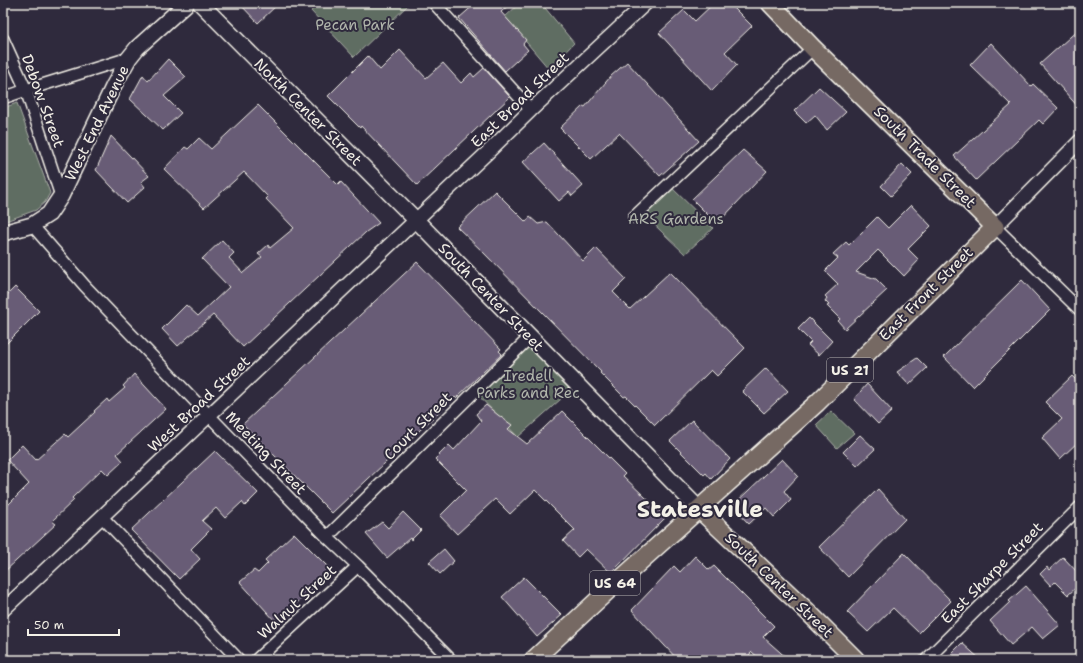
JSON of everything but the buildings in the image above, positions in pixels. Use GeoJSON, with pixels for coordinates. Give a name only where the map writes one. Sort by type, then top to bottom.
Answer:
{"type":"FeatureCollection","features":[{"type":"Feature","properties":{"kind":"main road","name":"West End Avenue"},"geometry":{"type":"LineString","coordinates":[[3,233],[32,225],[49,214],[61,196],[114,85],[129,58],[137,48],[187,3]]}},
{"type":"Feature","properties":{"kind":"main road","name":"North Center Street"},"geometry":{"type":"LineString","coordinates":[[200,3],[416,220]]}},
{"type":"Feature","properties":{"kind":"main road","name":"South Trade Street"},"geometry":{"type":"LineString","coordinates":[[770,3],[813,48],[995,227]]}},
{"type":"Feature","properties":{"kind":"main road","name":"South Center Street"},"geometry":{"type":"LineString","coordinates":[[416,220],[699,509],[807,611],[856,660]]}},
{"type":"Feature","properties":{"kind":"main road","name":"East Front Street"},"geometry":{"type":"LineString","coordinates":[[699,509],[817,403],[995,227]]}},
{"type":"Feature","properties":{"kind":"main road","name":"US 64"},"geometry":{"type":"LineString","coordinates":[[533,660],[614,584],[699,509]]}},
{"type":"Feature","properties":{"kind":"street"},"geometry":{"type":"LineString","coordinates":[[434,3],[531,110]]}},
{"type":"Feature","properties":{"kind":"street","name":"East Broad Street"},"geometry":{"type":"LineString","coordinates":[[416,220],[646,3]]}},
{"type":"Feature","properties":{"kind":"street","name":"Debow Street"},"geometry":{"type":"LineString","coordinates":[[3,40],[26,90],[61,196]]}},
{"type":"Feature","properties":{"kind":"street"},"geometry":{"type":"LineString","coordinates":[[634,217],[813,48]]}},
{"type":"Feature","properties":{"kind":"street"},"geometry":{"type":"LineString","coordinates":[[3,98],[129,58]]}},
{"type":"Feature","properties":{"kind":"street","name":"East Front Street"},"geometry":{"type":"LineString","coordinates":[[995,227],[1080,141]]}},
{"type":"Feature","properties":{"kind":"street","name":"West Broad Street"},"geometry":{"type":"LineString","coordinates":[[3,610],[416,220]]}},
{"type":"Feature","properties":{"kind":"street","name":"Meeting Street"},"geometry":{"type":"LineString","coordinates":[[32,225],[85,286],[209,416],[327,537],[358,566],[451,660]]}},
{"type":"Feature","properties":{"kind":"street","name":"South Trade Street"},"geometry":{"type":"LineString","coordinates":[[995,227],[1080,310]]}},
{"type":"Feature","properties":{"kind":"street","name":"Court Street"},"geometry":{"type":"LineString","coordinates":[[327,537],[530,337]]}},
{"type":"Feature","properties":{"kind":"street","name":"East Sharpe Street"},"geometry":{"type":"LineString","coordinates":[[926,660],[1080,507]]}},
{"type":"Feature","properties":{"kind":"street"},"geometry":{"type":"LineString","coordinates":[[102,517],[239,660]]}},
{"type":"Feature","properties":{"kind":"street","name":"Walnut Street"},"geometry":{"type":"LineString","coordinates":[[256,660],[358,566]]}},
{"type":"Feature","properties":{"kind":"green space","name":"Pecan Park"},"geometry":{"type":"Polygon","coordinates":[[[320,3],[410,3],[354,57],[311,11],[320,3]]]}},
{"type":"Feature","properties":{"kind":"green space"},"geometry":{"type":"Polygon","coordinates":[[[520,3],[541,3],[574,43],[549,69],[505,17],[520,3]]]}},
{"type":"Feature","properties":{"kind":"green space"},"geometry":{"type":"Polygon","coordinates":[[[17,103],[50,193],[45,202],[36,210],[3,222],[3,108],[17,103]]]}},
{"type":"Feature","properties":{"kind":"green space","name":"ARS Gardens"},"geometry":{"type":"Polygon","coordinates":[[[668,184],[713,228],[685,254],[640,211],[668,184]]]}},
{"type":"Feature","properties":{"kind":"green space","name":"Iredell Parks and Rec"},"geometry":{"type":"Polygon","coordinates":[[[530,337],[578,384],[518,437],[474,391],[530,337]]]}},
{"type":"Feature","properties":{"kind":"green space"},"geometry":{"type":"Polygon","coordinates":[[[831,411],[854,433],[837,448],[816,425],[831,411]]]}},
{"type":"Feature","properties":{"kind":"district","name":"Statesville"},"geometry":{"type":"Point","coordinates":[700,509]}}]}
